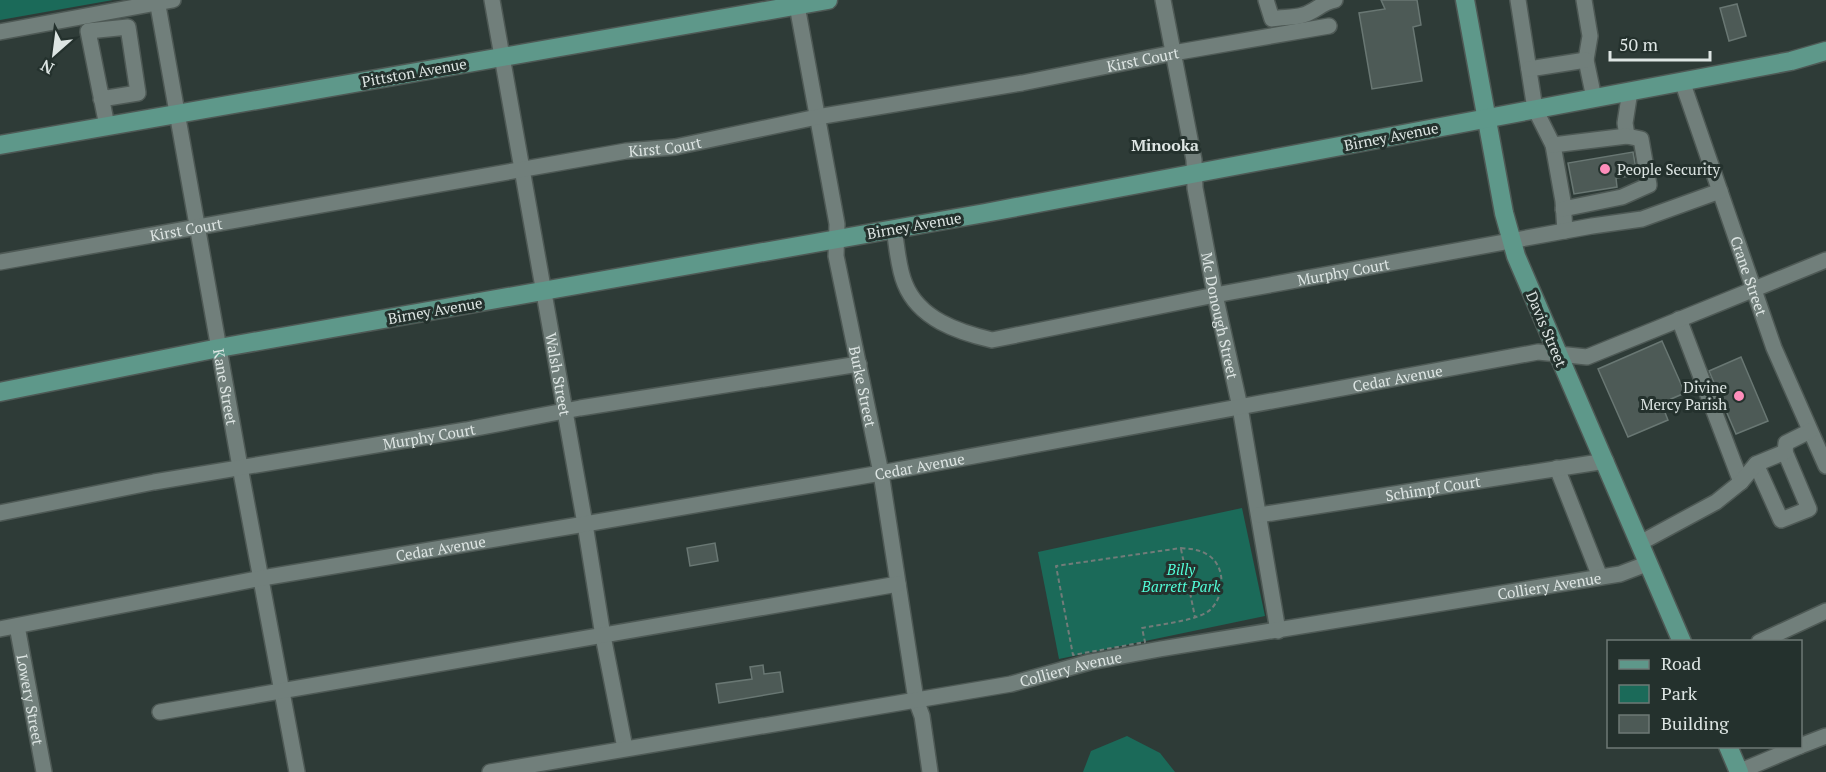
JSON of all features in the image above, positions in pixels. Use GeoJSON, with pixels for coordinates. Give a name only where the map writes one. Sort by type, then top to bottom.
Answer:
{"type":"FeatureCollection","features":[{"type":"Feature","properties":{"kind":"main road","name":"Pittston Avenue"},"geometry":{"type":"LineString","coordinates":[[0,145],[796,3],[828,0]]}},
{"type":"Feature","properties":{"kind":"main road","name":"Davis Street"},"geometry":{"type":"LineString","coordinates":[[1465,0],[1511,241],[1681,640]]}},
{"type":"Feature","properties":{"kind":"main road","name":"Birney Avenue"},"geometry":{"type":"LineString","coordinates":[[0,392],[219,348],[894,229],[1195,173],[1791,61],[1826,51]]}},
{"type":"Feature","properties":{"kind":"main road"},"geometry":{"type":"LineString","coordinates":[[1728,748],[1739,772]]}},
{"type":"Feature","properties":{"kind":"street","name":"Walsh Street"},"geometry":{"type":"LineString","coordinates":[[492,0],[603,636],[625,748]]}},
{"type":"Feature","properties":{"kind":"street","name":"Mc Donough Street"},"geometry":{"type":"LineString","coordinates":[[1163,0],[1194,159],[1195,188],[1215,295],[1240,407],[1278,632]]}},
{"type":"Feature","properties":{"kind":"street"},"geometry":{"type":"LineString","coordinates":[[1266,0],[1272,19],[1302,15],[1315,10],[1325,2],[1335,0]]}},
{"type":"Feature","properties":{"kind":"street"},"geometry":{"type":"LineString","coordinates":[[1518,0],[1535,109],[1553,145],[1565,231]]}},
{"type":"Feature","properties":{"kind":"street"},"geometry":{"type":"LineString","coordinates":[[1584,0],[1590,36],[1586,60],[1594,98]]}},
{"type":"Feature","properties":{"kind":"street"},"geometry":{"type":"LineString","coordinates":[[0,33],[163,1]]}},
{"type":"Feature","properties":{"kind":"street","name":"Kane Street"},"geometry":{"type":"LineString","coordinates":[[163,1],[177,114],[297,772]]}},
{"type":"Feature","properties":{"kind":"street","name":"Burke Street"},"geometry":{"type":"LineString","coordinates":[[796,3],[837,224],[836,256],[881,472],[916,700],[922,716],[930,772]]}},
{"type":"Feature","properties":{"kind":"street","name":"Kirst Court"},"geometry":{"type":"LineString","coordinates":[[0,262],[626,152],[675,147],[817,117],[1022,84],[1173,53],[1329,26]]}},
{"type":"Feature","properties":{"kind":"street"},"geometry":{"type":"LineString","coordinates":[[101,99],[138,93],[128,27],[88,31],[101,99],[107,126]]}},
{"type":"Feature","properties":{"kind":"street"},"geometry":{"type":"LineString","coordinates":[[1529,69],[1586,60]]}},
{"type":"Feature","properties":{"kind":"street","name":"Crane Street"},"geometry":{"type":"LineString","coordinates":[[1682,81],[1774,348],[1826,463]]}},
{"type":"Feature","properties":{"kind":"street"},"geometry":{"type":"LineString","coordinates":[[1627,136],[1625,123],[1630,91]]}},
{"type":"Feature","properties":{"kind":"street"},"geometry":{"type":"LineString","coordinates":[[1553,145],[1627,136],[1641,139],[1649,185],[1622,196],[1563,208]]}},
{"type":"Feature","properties":{"kind":"street","name":"Murphy Court"},"geometry":{"type":"LineString","coordinates":[[894,229],[904,284],[918,305],[937,321],[965,333],[992,340],[1215,295],[1642,219],[1720,191]]}},
{"type":"Feature","properties":{"kind":"street","name":"Cedar Avenue"},"geometry":{"type":"LineString","coordinates":[[0,629],[262,578],[881,472],[1538,352],[1587,357],[1826,260]]}},
{"type":"Feature","properties":{"kind":"street"},"geometry":{"type":"LineString","coordinates":[[1678,320],[1741,482]]}},
{"type":"Feature","properties":{"kind":"street","name":"Murphy Court"},"geometry":{"type":"LineString","coordinates":[[0,513],[240,467],[466,430],[564,411],[859,364]]}},
{"type":"Feature","properties":{"kind":"street"},"geometry":{"type":"LineString","coordinates":[[1756,464],[1781,520],[1809,509],[1785,452],[1786,444],[1810,430]]}},
{"type":"Feature","properties":{"kind":"street"},"geometry":{"type":"LineString","coordinates":[[1640,543],[1716,502],[1741,482],[1756,464],[1785,452]]}},
{"type":"Feature","properties":{"kind":"street","name":"Schimpf Court"},"geometry":{"type":"LineString","coordinates":[[1259,515],[1606,461]]}},
{"type":"Feature","properties":{"kind":"street"},"geometry":{"type":"LineString","coordinates":[[1557,468],[1600,578]]}},
{"type":"Feature","properties":{"kind":"street","name":"Colliery Avenue"},"geometry":{"type":"LineString","coordinates":[[490,772],[1011,684],[1090,662],[1600,578],[1620,574],[1648,563]]}},
{"type":"Feature","properties":{"kind":"street"},"geometry":{"type":"LineString","coordinates":[[160,712],[283,693],[898,584]]}},
{"type":"Feature","properties":{"kind":"street"},"geometry":{"type":"LineString","coordinates":[[1763,640],[1826,611]]}},
{"type":"Feature","properties":{"kind":"street","name":"Lowery Street"},"geometry":{"type":"LineString","coordinates":[[17,626],[44,772]]}},
{"type":"Feature","properties":{"kind":"street"},"geometry":{"type":"LineString","coordinates":[[1802,745],[1826,736]]}},
{"type":"Feature","properties":{"kind":"street"},"geometry":{"type":"LineString","coordinates":[[1739,772],[1795,748]]}},
{"type":"Feature","properties":{"kind":"path"},"geometry":{"type":"LineString","coordinates":[[1181,548],[1195,617]]}},
{"type":"Feature","properties":{"kind":"path"},"geometry":{"type":"LineString","coordinates":[[1181,548],[1196,549],[1210,556],[1220,569],[1222,583],[1220,596],[1210,610],[1195,617],[1142,628],[1145,642],[1073,655],[1056,566],[1181,548]]}},
{"type":"Feature","properties":{"kind":"green space"},"geometry":{"type":"Polygon","coordinates":[[[0,0],[113,0],[0,20],[0,0]]]}},
{"type":"Feature","properties":{"kind":"green space","name":"Billy Barrett Park"},"geometry":{"type":"Polygon","coordinates":[[[1242,508],[1265,616],[1059,659],[1038,552],[1242,508]]]}},
{"type":"Feature","properties":{"kind":"green space"},"geometry":{"type":"Polygon","coordinates":[[[1127,736],[1160,753],[1175,772],[1083,772],[1091,751],[1127,736]]]}},
{"type":"Feature","properties":{"kind":"building"},"geometry":{"type":"Polygon","coordinates":[[[1381,0],[1417,0],[1421,25],[1413,27],[1422,81],[1372,89],[1359,13],[1385,9],[1381,0]]]}},
{"type":"Feature","properties":{"kind":"building"},"geometry":{"type":"Polygon","coordinates":[[[1737,4],[1746,36],[1729,41],[1720,8],[1737,4]]]}},
{"type":"Feature","properties":{"kind":"building","name":"People Security"},"geometry":{"type":"Polygon","coordinates":[[[1633,152],[1637,175],[1616,178],[1617,187],[1574,194],[1568,163],[1633,152]]]}},
{"type":"Feature","properties":{"kind":"building"},"geometry":{"type":"Polygon","coordinates":[[[1662,341],[1685,393],[1671,399],[1674,405],[1664,410],[1668,420],[1628,437],[1598,369],[1662,341]]]}},
{"type":"Feature","properties":{"kind":"building","name":"Divine Mercy Parish"},"geometry":{"type":"Polygon","coordinates":[[[1741,357],[1768,421],[1736,434],[1709,371],[1741,357]]]}},
{"type":"Feature","properties":{"kind":"building"},"geometry":{"type":"Polygon","coordinates":[[[715,543],[718,561],[690,566],[687,548],[715,543]]]}},
{"type":"Feature","properties":{"kind":"building"},"geometry":{"type":"Polygon","coordinates":[[[763,665],[764,674],[780,672],[783,692],[719,703],[716,684],[752,679],[750,667],[763,665]]]}},
{"type":"Feature","properties":{"kind":"place","name":"People Security"},"geometry":{"type":"Point","coordinates":[1605,169]}},
{"type":"Feature","properties":{"kind":"place","name":"Divine Mercy Parish"},"geometry":{"type":"Point","coordinates":[1739,396]}},
{"type":"Feature","properties":{"kind":"district","name":"Minooka"},"geometry":{"type":"Point","coordinates":[1165,145]}}]}
